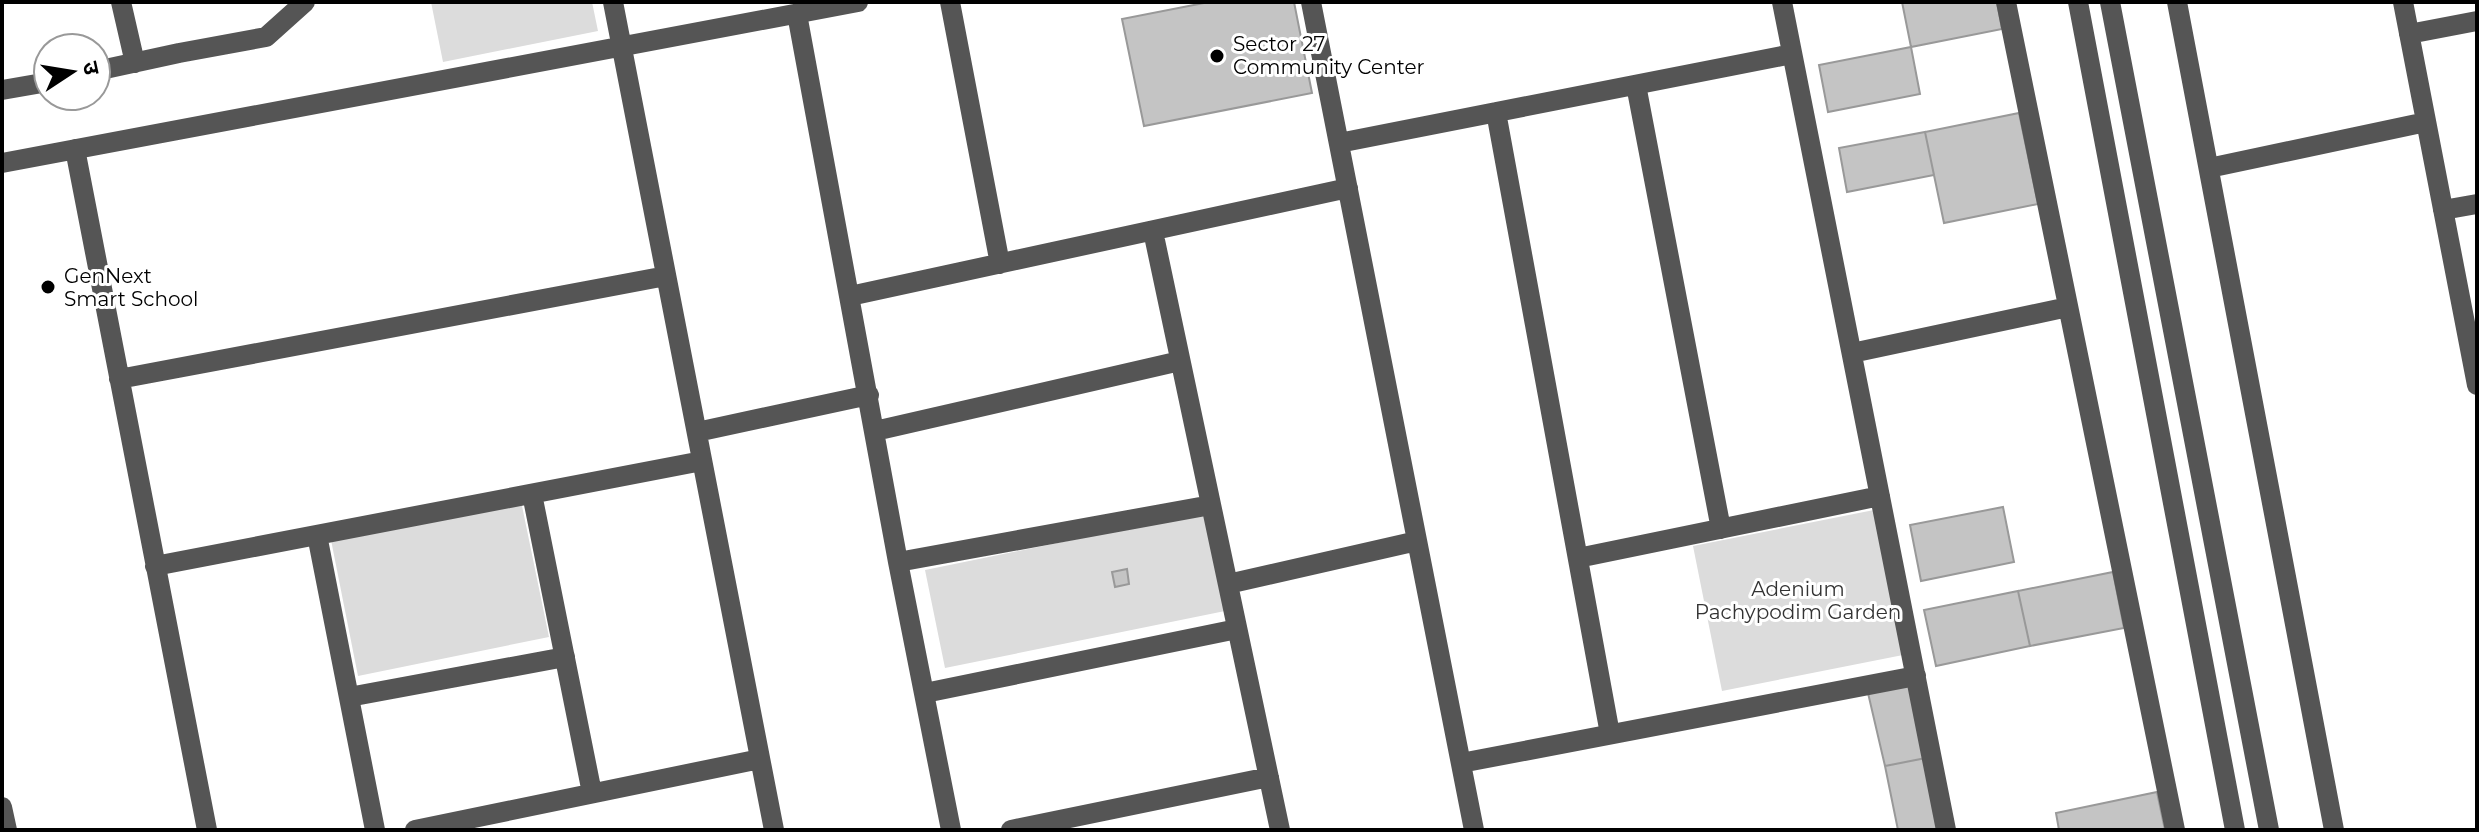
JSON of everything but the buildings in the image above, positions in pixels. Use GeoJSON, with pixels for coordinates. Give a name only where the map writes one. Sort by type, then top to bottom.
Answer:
{"type":"FeatureCollection","features":[{"type":"Feature","properties":{"kind":"street"},"geometry":{"type":"LineString","coordinates":[[121,2],[135,63]]}},
{"type":"Feature","properties":{"kind":"street"},"geometry":{"type":"LineString","coordinates":[[112,68],[266,37],[305,2]]}},
{"type":"Feature","properties":{"kind":"street"},"geometry":{"type":"LineString","coordinates":[[613,2],[774,830]]}},
{"type":"Feature","properties":{"kind":"street"},"geometry":{"type":"LineString","coordinates":[[2,163],[858,2]]}},
{"type":"Feature","properties":{"kind":"street"},"geometry":{"type":"LineString","coordinates":[[950,2],[1000,264]]}},
{"type":"Feature","properties":{"kind":"street"},"geometry":{"type":"LineString","coordinates":[[1311,2],[1474,830]]}},
{"type":"Feature","properties":{"kind":"street"},"geometry":{"type":"LineString","coordinates":[[1782,2],[1946,830]]}},
{"type":"Feature","properties":{"kind":"street"},"geometry":{"type":"LineString","coordinates":[[2006,2],[2175,830]]}},
{"type":"Feature","properties":{"kind":"street"},"geometry":{"type":"LineString","coordinates":[[2078,2],[2235,830]]}},
{"type":"Feature","properties":{"kind":"street"},"geometry":{"type":"LineString","coordinates":[[2110,2],[2269,830]]}},
{"type":"Feature","properties":{"kind":"street"},"geometry":{"type":"LineString","coordinates":[[2177,2],[2334,830]]}},
{"type":"Feature","properties":{"kind":"street"},"geometry":{"type":"LineString","coordinates":[[2403,2],[2477,385]]}},
{"type":"Feature","properties":{"kind":"street"},"geometry":{"type":"LineString","coordinates":[[797,14],[951,830]]}},
{"type":"Feature","properties":{"kind":"street"},"geometry":{"type":"LineString","coordinates":[[2409,34],[2477,21]]}},
{"type":"Feature","properties":{"kind":"street"},"geometry":{"type":"LineString","coordinates":[[1339,143],[1792,54]]}},
{"type":"Feature","properties":{"kind":"street"},"geometry":{"type":"LineString","coordinates":[[2,90],[32,85]]}},
{"type":"Feature","properties":{"kind":"street"},"geometry":{"type":"LineString","coordinates":[[1636,85],[1721,529]]}},
{"type":"Feature","properties":{"kind":"street"},"geometry":{"type":"LineString","coordinates":[[1496,112],[1610,734]]}},
{"type":"Feature","properties":{"kind":"street"},"geometry":{"type":"LineString","coordinates":[[2209,168],[2426,122]]}},
{"type":"Feature","properties":{"kind":"street"},"geometry":{"type":"LineString","coordinates":[[75,149],[207,830]]}},
{"type":"Feature","properties":{"kind":"street"},"geometry":{"type":"LineString","coordinates":[[850,296],[1348,188]]}},
{"type":"Feature","properties":{"kind":"street"},"geometry":{"type":"LineString","coordinates":[[2443,210],[2477,204]]}},
{"type":"Feature","properties":{"kind":"street"},"geometry":{"type":"LineString","coordinates":[[1153,231],[1280,830]]}},
{"type":"Feature","properties":{"kind":"street"},"geometry":{"type":"LineString","coordinates":[[119,379],[666,276]]}},
{"type":"Feature","properties":{"kind":"street"},"geometry":{"type":"LineString","coordinates":[[1852,353],[2068,307]]}},
{"type":"Feature","properties":{"kind":"street"},"geometry":{"type":"LineString","coordinates":[[875,431],[1180,361]]}},
{"type":"Feature","properties":{"kind":"street"},"geometry":{"type":"LineString","coordinates":[[697,432],[869,395]]}},
{"type":"Feature","properties":{"kind":"street"},"geometry":{"type":"LineString","coordinates":[[155,566],[702,461]]}},
{"type":"Feature","properties":{"kind":"street"},"geometry":{"type":"LineString","coordinates":[[532,494],[592,793]]}},
{"type":"Feature","properties":{"kind":"street"},"geometry":{"type":"LineString","coordinates":[[1578,558],[1880,496]]}},
{"type":"Feature","properties":{"kind":"street"},"geometry":{"type":"LineString","coordinates":[[898,562],[1211,505]]}},
{"type":"Feature","properties":{"kind":"street"},"geometry":{"type":"LineString","coordinates":[[317,535],[375,830]]}},
{"type":"Feature","properties":{"kind":"street"},"geometry":{"type":"LineString","coordinates":[[1228,584],[1417,541]]}},
{"type":"Feature","properties":{"kind":"street"},"geometry":{"type":"LineString","coordinates":[[925,693],[1237,629]]}},
{"type":"Feature","properties":{"kind":"street"},"geometry":{"type":"LineString","coordinates":[[349,697],[565,657]]}},
{"type":"Feature","properties":{"kind":"street"},"geometry":{"type":"LineString","coordinates":[[1461,763],[1916,676]]}},
{"type":"Feature","properties":{"kind":"street"},"geometry":{"type":"LineString","coordinates":[[415,830],[760,759]]}},
{"type":"Feature","properties":{"kind":"street"},"geometry":{"type":"LineString","coordinates":[[1011,830],[1269,777]]}},
{"type":"Feature","properties":{"kind":"street"},"geometry":{"type":"LineString","coordinates":[[2,807],[7,830]]}},
{"type":"Feature","properties":{"kind":"green space"},"geometry":{"type":"Polygon","coordinates":[[[431,2],[592,2],[598,31],[443,62],[431,2]]]}},
{"type":"Feature","properties":{"kind":"green space"},"geometry":{"type":"Polygon","coordinates":[[[521,501],[549,637],[358,676],[331,540],[521,501]]]}},
{"type":"Feature","properties":{"kind":"green space","name":"Adenium Pachypodim Garden"},"geometry":{"type":"Polygon","coordinates":[[[1874,510],[1903,655],[1722,691],[1693,546],[1874,510]]]}},
{"type":"Feature","properties":{"kind":"green space"},"geometry":{"type":"Polygon","coordinates":[[[1205,513],[1225,611],[945,668],[925,570],[1205,513]]]}},
{"type":"Feature","properties":{"kind":"place","name":"Sector 27 Community Center"},"geometry":{"type":"Point","coordinates":[1217,56]}},
{"type":"Feature","properties":{"kind":"place","name":"GenNext Smart School"},"geometry":{"type":"Point","coordinates":[48,287]}}]}
